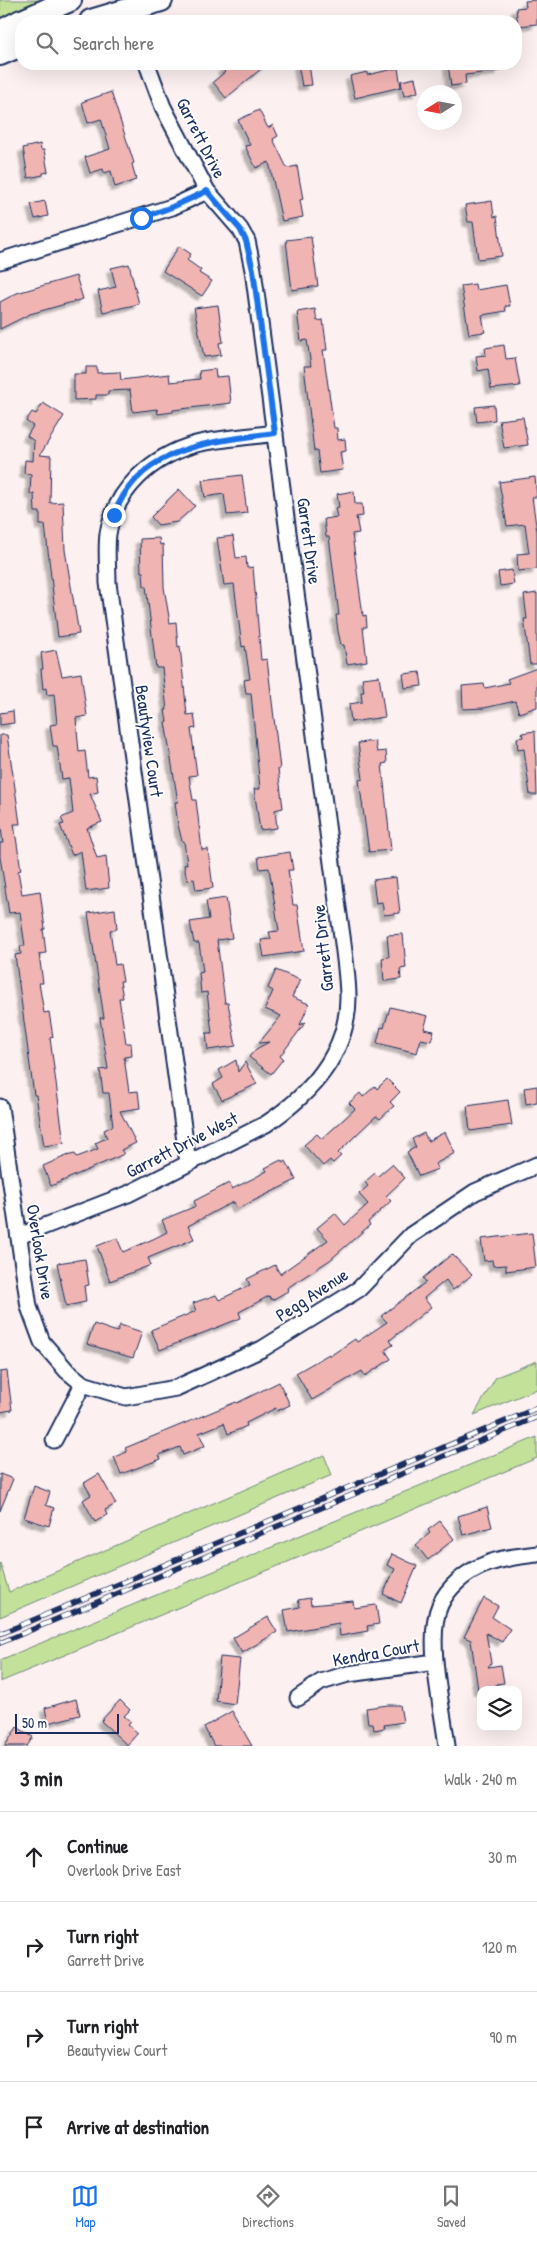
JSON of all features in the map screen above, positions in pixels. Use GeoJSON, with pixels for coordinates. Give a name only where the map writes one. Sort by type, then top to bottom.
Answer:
{"type":"FeatureCollection","features":[{"type":"Feature","properties":{"kind":"main road"},"geometry":{"type":"LineString","coordinates":[[35,15],[70,0]]}},
{"type":"Feature","properties":{"kind":"main road"},"geometry":{"type":"LineString","coordinates":[[113,15],[161,0]]}},
{"type":"Feature","properties":{"kind":"main road"},"geometry":{"type":"LineString","coordinates":[[0,32],[15,24]]}},
{"type":"Feature","properties":{"kind":"main road"},"geometry":{"type":"LineString","coordinates":[[0,54],[15,48]]}},
{"type":"Feature","properties":{"kind":"street","name":"Garrett Drive"},"geometry":{"type":"LineString","coordinates":[[149,70],[163,107],[207,191],[240,229],[246,241],[253,270],[347,977],[346,1014],[342,1034],[335,1050]]}},
{"type":"Feature","properties":{"kind":"street"},"geometry":{"type":"LineString","coordinates":[[0,261],[172,207],[207,191]]}},
{"type":"Feature","properties":{"kind":"street","name":"Beautyview Court"},"geometry":{"type":"LineString","coordinates":[[188,1163],[108,584],[108,533],[119,501],[129,486],[146,469],[167,456],[196,444],[275,433]]}},
{"type":"Feature","properties":{"kind":"street","name":"Garrett Drive West"},"geometry":{"type":"LineString","coordinates":[[19,1236],[128,1194],[266,1124],[307,1093],[322,1075],[335,1050]]}},
{"type":"Feature","properties":{"kind":"street","name":"Overlook Drive"},"geometry":{"type":"LineString","coordinates":[[0,1107],[28,1307],[42,1342],[67,1372],[83,1384]]}},
{"type":"Feature","properties":{"kind":"street","name":"Pegg Avenue"},"geometry":{"type":"LineString","coordinates":[[83,1384],[126,1397],[176,1388],[262,1349],[358,1289],[411,1235],[475,1192],[537,1165]]}},
{"type":"Feature","properties":{"kind":"street"},"geometry":{"type":"LineString","coordinates":[[54,1440],[83,1384]]}},
{"type":"Feature","properties":{"kind":"street"},"geometry":{"type":"LineString","coordinates":[[447,1746],[435,1662],[436,1622],[440,1605],[452,1587],[466,1574],[485,1564],[537,1554]]}},
{"type":"Feature","properties":{"kind":"street","name":"Kendra Court"},"geometry":{"type":"LineString","coordinates":[[298,1698],[321,1682],[348,1674],[435,1662]]}},
{"type":"Feature","properties":{"kind":"green space"},"geometry":{"type":"Polygon","coordinates":[[[0,0],[44,0],[0,21],[0,0]]]}},
{"type":"Feature","properties":{"kind":"green space"},"geometry":{"type":"Polygon","coordinates":[[[537,1361],[537,1389],[474,1415],[496,1377],[537,1361]]]}},
{"type":"Feature","properties":{"kind":"green space"},"geometry":{"type":"Polygon","coordinates":[[[537,1437],[537,1458],[0,1682],[0,1660],[537,1437]]]}},
{"type":"Feature","properties":{"kind":"green space"},"geometry":{"type":"Polygon","coordinates":[[[324,1455],[332,1475],[0,1617],[0,1563],[9,1592],[324,1455]]]}},
{"type":"Feature","properties":{"kind":"building"},"geometry":{"type":"Polygon","coordinates":[[[537,0],[537,24],[522,26],[522,15],[517,15],[516,8],[526,7],[525,1],[537,0]]]}},
{"type":"Feature","properties":{"kind":"building"},"geometry":{"type":"Polygon","coordinates":[[[223,70],[260,70],[226,98],[213,82],[225,72],[223,70]]]}},
{"type":"Feature","properties":{"kind":"building"},"geometry":{"type":"Polygon","coordinates":[[[299,70],[310,70],[312,85],[302,86],[299,70]]]}},
{"type":"Feature","properties":{"kind":"building"},"geometry":{"type":"Polygon","coordinates":[[[398,70],[401,87],[355,98],[350,76],[367,72],[367,75],[398,70]]]}},
{"type":"Feature","properties":{"kind":"building"},"geometry":{"type":"Polygon","coordinates":[[[449,70],[499,70],[465,75],[466,84],[451,85],[449,70]]]}},
{"type":"Feature","properties":{"kind":"building"},"geometry":{"type":"Polygon","coordinates":[[[415,78],[417,92],[404,96],[401,81],[415,78]]]}},
{"type":"Feature","properties":{"kind":"building"},"geometry":{"type":"Polygon","coordinates":[[[111,92],[134,163],[132,164],[136,180],[115,187],[111,171],[104,173],[103,169],[90,173],[85,157],[110,149],[101,119],[88,123],[82,102],[111,92]]]}},
{"type":"Feature","properties":{"kind":"building"},"geometry":{"type":"Polygon","coordinates":[[[259,110],[268,128],[273,125],[278,136],[273,139],[287,168],[297,166],[303,199],[300,200],[303,217],[282,221],[269,162],[256,168],[245,146],[250,145],[238,120],[259,110]]]}},
{"type":"Feature","properties":{"kind":"building"},"geometry":{"type":"Polygon","coordinates":[[[40,144],[41,150],[44,150],[48,172],[28,178],[23,148],[40,144]]]}},
{"type":"Feature","properties":{"kind":"building"},"geometry":{"type":"Polygon","coordinates":[[[45,201],[48,216],[35,219],[31,204],[45,201]]]}},
{"type":"Feature","properties":{"kind":"building"},"geometry":{"type":"Polygon","coordinates":[[[492,201],[494,217],[497,216],[502,256],[478,259],[473,222],[468,222],[465,205],[492,201]]]}},
{"type":"Feature","properties":{"kind":"building"},"geometry":{"type":"Polygon","coordinates":[[[311,237],[318,286],[292,290],[286,240],[311,237]]]}},
{"type":"Feature","properties":{"kind":"building"},"geometry":{"type":"Polygon","coordinates":[[[179,246],[191,254],[187,260],[201,270],[199,273],[212,281],[202,296],[163,271],[179,246]]]}},
{"type":"Feature","properties":{"kind":"building"},"geometry":{"type":"Polygon","coordinates":[[[129,264],[139,304],[103,312],[98,291],[116,287],[111,268],[129,264]]]}},
{"type":"Feature","properties":{"kind":"building"},"geometry":{"type":"Polygon","coordinates":[[[76,276],[83,299],[30,314],[0,329],[0,302],[17,293],[76,276]]]}},
{"type":"Feature","properties":{"kind":"building"},"geometry":{"type":"Polygon","coordinates":[[[475,284],[476,290],[506,285],[510,306],[505,306],[506,311],[482,315],[485,332],[469,334],[461,286],[475,284]]]}},
{"type":"Feature","properties":{"kind":"building"},"geometry":{"type":"Polygon","coordinates":[[[218,305],[223,342],[219,343],[221,355],[204,357],[194,308],[218,305]]]}},
{"type":"Feature","properties":{"kind":"building"},"geometry":{"type":"Polygon","coordinates":[[[315,309],[317,321],[323,320],[327,350],[323,350],[334,428],[337,428],[338,440],[345,439],[346,451],[340,452],[343,470],[320,473],[317,451],[314,451],[304,366],[311,366],[307,340],[301,341],[297,312],[315,309]]]}},
{"type":"Feature","properties":{"kind":"building"},"geometry":{"type":"Polygon","coordinates":[[[504,345],[506,359],[515,358],[520,386],[491,389],[488,369],[478,371],[476,356],[486,355],[485,348],[504,345]]]}},
{"type":"Feature","properties":{"kind":"building"},"geometry":{"type":"Polygon","coordinates":[[[86,367],[97,367],[97,373],[120,372],[121,380],[169,374],[170,382],[200,379],[199,371],[215,369],[216,377],[228,376],[231,403],[173,410],[173,412],[158,414],[157,409],[133,412],[130,390],[108,391],[108,395],[96,395],[96,399],[74,400],[74,374],[86,374],[86,367]]]}},
{"type":"Feature","properties":{"kind":"building"},"geometry":{"type":"Polygon","coordinates":[[[43,403],[64,416],[40,455],[51,456],[50,503],[63,502],[65,550],[79,634],[58,637],[45,525],[40,525],[40,512],[35,512],[34,494],[30,494],[31,474],[24,473],[25,460],[33,461],[34,441],[27,436],[33,426],[26,421],[32,412],[36,414],[43,403]]]}},
{"type":"Feature","properties":{"kind":"building"},"geometry":{"type":"Polygon","coordinates":[[[494,405],[495,420],[477,422],[475,407],[494,405]]]}},
{"type":"Feature","properties":{"kind":"building"},"geometry":{"type":"Polygon","coordinates":[[[523,417],[528,445],[504,448],[499,420],[523,417]]]}},
{"type":"Feature","properties":{"kind":"building"},"geometry":{"type":"Polygon","coordinates":[[[242,475],[247,513],[227,515],[224,494],[205,497],[202,480],[242,475]]]}},
{"type":"Feature","properties":{"kind":"building"},"geometry":{"type":"Polygon","coordinates":[[[535,477],[537,497],[532,497],[537,532],[537,569],[518,571],[517,554],[529,553],[525,524],[507,526],[499,482],[535,477]]]}},
{"type":"Feature","properties":{"kind":"building"},"geometry":{"type":"Polygon","coordinates":[[[179,489],[195,506],[177,522],[158,525],[151,517],[179,489]]]}},
{"type":"Feature","properties":{"kind":"building"},"geometry":{"type":"Polygon","coordinates":[[[354,491],[355,504],[362,504],[363,516],[356,517],[359,533],[352,534],[363,616],[366,615],[367,627],[363,627],[367,661],[347,664],[344,645],[341,645],[338,631],[336,615],[339,615],[329,537],[326,537],[324,519],[337,517],[335,508],[339,507],[337,494],[354,491]]]}},
{"type":"Feature","properties":{"kind":"building"},"geometry":{"type":"Polygon","coordinates":[[[233,536],[236,558],[246,557],[247,568],[253,567],[261,660],[267,659],[283,808],[275,810],[277,828],[260,830],[254,789],[260,789],[251,693],[246,693],[244,680],[250,679],[245,646],[242,647],[234,584],[224,585],[217,538],[233,536]]]}},
{"type":"Feature","properties":{"kind":"building"},"geometry":{"type":"Polygon","coordinates":[[[159,538],[160,545],[163,544],[164,587],[170,623],[176,622],[178,647],[180,646],[187,715],[194,714],[196,728],[191,729],[197,775],[189,776],[193,800],[196,800],[202,850],[208,849],[213,888],[196,890],[194,879],[187,880],[184,865],[187,864],[175,802],[178,802],[165,722],[167,722],[165,710],[167,710],[162,668],[156,668],[146,586],[144,586],[143,572],[141,572],[140,539],[159,538]]]}},
{"type":"Feature","properties":{"kind":"building"},"geometry":{"type":"Polygon","coordinates":[[[512,570],[514,584],[500,586],[498,572],[512,570]]]}},
{"type":"Feature","properties":{"kind":"building"},"geometry":{"type":"Polygon","coordinates":[[[537,593],[537,664],[530,664],[524,619],[527,619],[524,595],[537,593]]]}},
{"type":"Feature","properties":{"kind":"building"},"geometry":{"type":"Polygon","coordinates":[[[56,650],[62,676],[81,673],[87,716],[76,718],[79,752],[85,751],[88,777],[96,776],[98,792],[90,794],[102,822],[87,828],[97,858],[106,856],[109,888],[86,891],[81,851],[72,855],[60,825],[64,824],[61,818],[73,813],[69,778],[62,779],[57,746],[53,746],[50,725],[57,724],[54,694],[47,695],[46,688],[43,689],[41,669],[43,669],[41,653],[56,650]]]}},
{"type":"Feature","properties":{"kind":"building"},"geometry":{"type":"Polygon","coordinates":[[[537,668],[537,707],[519,713],[515,701],[484,708],[463,709],[462,686],[484,684],[485,688],[509,683],[507,679],[537,668]]]}},
{"type":"Feature","properties":{"kind":"building"},"geometry":{"type":"Polygon","coordinates":[[[420,672],[422,686],[405,688],[403,674],[420,672]]]}},
{"type":"Feature","properties":{"kind":"building"},"geometry":{"type":"Polygon","coordinates":[[[379,676],[385,717],[351,722],[349,704],[362,702],[361,692],[364,692],[362,678],[379,676]]]}},
{"type":"Feature","properties":{"kind":"building"},"geometry":{"type":"Polygon","coordinates":[[[13,711],[14,723],[0,725],[0,713],[13,711]]]}},
{"type":"Feature","properties":{"kind":"building"},"geometry":{"type":"Polygon","coordinates":[[[535,731],[537,795],[530,795],[524,749],[518,750],[517,738],[523,737],[522,733],[535,731]]]}},
{"type":"Feature","properties":{"kind":"building"},"geometry":{"type":"Polygon","coordinates":[[[0,735],[7,735],[20,824],[14,824],[21,870],[18,871],[22,894],[40,891],[45,929],[43,929],[46,953],[39,954],[43,983],[39,983],[44,1013],[49,1012],[53,1037],[50,1038],[64,1143],[44,1146],[36,1095],[34,1095],[15,955],[21,954],[20,946],[25,946],[20,912],[9,913],[0,857],[0,843],[3,843],[0,821],[0,735]]]}},
{"type":"Feature","properties":{"kind":"building"},"geometry":{"type":"Polygon","coordinates":[[[375,741],[377,752],[386,751],[387,763],[382,764],[391,850],[369,852],[359,780],[363,779],[358,743],[375,741]]]}},
{"type":"Feature","properties":{"kind":"building"},"geometry":{"type":"Polygon","coordinates":[[[290,852],[293,870],[288,870],[293,905],[297,905],[304,951],[264,957],[261,940],[271,939],[269,932],[279,931],[269,868],[260,869],[258,857],[290,852]]]}},
{"type":"Feature","properties":{"kind":"building"},"geometry":{"type":"Polygon","coordinates":[[[396,877],[400,913],[384,915],[382,902],[376,903],[373,880],[396,877]]]}},
{"type":"Feature","properties":{"kind":"building"},"geometry":{"type":"Polygon","coordinates":[[[226,898],[232,938],[217,940],[225,1003],[228,1003],[236,1046],[208,1050],[206,1033],[212,1033],[207,992],[201,993],[199,973],[203,972],[199,943],[194,943],[190,922],[209,919],[206,901],[226,898]]]}},
{"type":"Feature","properties":{"kind":"building"},"geometry":{"type":"Polygon","coordinates":[[[115,909],[117,929],[110,930],[115,965],[120,964],[123,981],[120,981],[123,998],[119,998],[126,1043],[131,1043],[132,1056],[124,1057],[129,1092],[138,1091],[140,1108],[120,1111],[136,1143],[121,1150],[124,1154],[51,1186],[43,1166],[66,1156],[75,1154],[77,1157],[98,1149],[95,1143],[107,1138],[104,1130],[113,1126],[109,1093],[103,1093],[100,1070],[108,1069],[100,1018],[104,1018],[88,913],[115,909]]]}},
{"type":"Feature","properties":{"kind":"building"},"geometry":{"type":"Polygon","coordinates":[[[403,934],[406,968],[400,969],[401,979],[384,981],[382,958],[389,957],[387,935],[403,934]]]}},
{"type":"Feature","properties":{"kind":"building"},"geometry":{"type":"Polygon","coordinates":[[[276,970],[300,980],[292,997],[309,1004],[300,1025],[306,1022],[280,1056],[283,1059],[271,1074],[249,1057],[256,1049],[269,1042],[259,1043],[281,1016],[265,1009],[273,991],[268,988],[276,970]]]}},
{"type":"Feature","properties":{"kind":"building"},"geometry":{"type":"Polygon","coordinates":[[[390,1007],[428,1016],[424,1029],[434,1031],[431,1041],[421,1039],[417,1053],[377,1043],[381,1027],[384,1028],[390,1007]]]}},
{"type":"Feature","properties":{"kind":"building"},"geometry":{"type":"Polygon","coordinates":[[[236,1060],[238,1072],[245,1062],[257,1084],[222,1100],[213,1084],[223,1078],[219,1070],[236,1060]]]}},
{"type":"Feature","properties":{"kind":"building"},"geometry":{"type":"Polygon","coordinates":[[[387,1079],[400,1092],[390,1102],[394,1106],[380,1119],[376,1116],[338,1153],[341,1156],[333,1163],[330,1160],[323,1166],[304,1145],[317,1134],[322,1139],[355,1109],[349,1103],[360,1093],[363,1097],[375,1086],[377,1089],[387,1079]]]}},
{"type":"Feature","properties":{"kind":"building"},"geometry":{"type":"Polygon","coordinates":[[[537,1086],[537,1102],[526,1104],[524,1088],[537,1086]]]}},
{"type":"Feature","properties":{"kind":"building"},"geometry":{"type":"Polygon","coordinates":[[[508,1100],[512,1125],[470,1131],[467,1106],[508,1100]]]}},
{"type":"Feature","properties":{"kind":"building"},"geometry":{"type":"Polygon","coordinates":[[[445,1132],[455,1153],[435,1164],[438,1169],[419,1176],[407,1152],[416,1147],[412,1139],[424,1133],[428,1141],[445,1132]]]}},
{"type":"Feature","properties":{"kind":"building"},"geometry":{"type":"Polygon","coordinates":[[[281,1160],[283,1163],[286,1161],[296,1180],[237,1209],[234,1202],[188,1226],[194,1239],[148,1258],[151,1265],[110,1281],[97,1246],[117,1238],[123,1252],[153,1239],[167,1232],[162,1220],[196,1206],[194,1201],[229,1183],[232,1189],[254,1178],[267,1171],[265,1168],[281,1160]]]}},
{"type":"Feature","properties":{"kind":"building"},"geometry":{"type":"Polygon","coordinates":[[[392,1164],[405,1178],[386,1196],[391,1201],[368,1222],[370,1225],[330,1260],[287,1288],[288,1291],[272,1300],[269,1296],[239,1312],[241,1318],[160,1350],[151,1330],[196,1311],[193,1303],[216,1295],[219,1300],[250,1285],[247,1279],[275,1265],[280,1274],[328,1240],[317,1228],[335,1213],[345,1225],[368,1204],[359,1194],[368,1186],[365,1182],[375,1173],[378,1176],[392,1164]]]}},
{"type":"Feature","properties":{"kind":"building"},"geometry":{"type":"Polygon","coordinates":[[[532,1233],[536,1267],[506,1271],[506,1265],[493,1266],[492,1260],[484,1261],[481,1239],[532,1233]]]}},
{"type":"Feature","properties":{"kind":"building"},"geometry":{"type":"Polygon","coordinates":[[[452,1254],[472,1275],[453,1290],[446,1280],[424,1298],[431,1307],[390,1340],[393,1345],[385,1350],[391,1359],[365,1376],[362,1371],[312,1400],[296,1373],[329,1354],[330,1356],[355,1339],[357,1342],[387,1322],[381,1316],[426,1282],[423,1278],[452,1254]]]}},
{"type":"Feature","properties":{"kind":"building"},"geometry":{"type":"Polygon","coordinates":[[[85,1259],[89,1285],[84,1286],[86,1302],[66,1306],[57,1263],[85,1259]]]}},
{"type":"Feature","properties":{"kind":"building"},"geometry":{"type":"Polygon","coordinates":[[[94,1324],[117,1332],[120,1325],[142,1332],[133,1358],[87,1344],[94,1324]]]}},
{"type":"Feature","properties":{"kind":"building"},"geometry":{"type":"Polygon","coordinates":[[[7,1371],[12,1410],[0,1412],[0,1372],[7,1371]]]}},
{"type":"Feature","properties":{"kind":"building"},"geometry":{"type":"Polygon","coordinates":[[[279,1382],[290,1405],[277,1411],[276,1408],[246,1423],[247,1426],[228,1434],[224,1423],[199,1433],[205,1446],[183,1455],[180,1447],[159,1455],[161,1459],[121,1474],[114,1457],[127,1452],[125,1448],[237,1403],[279,1382]]]}},
{"type":"Feature","properties":{"kind":"building"},"geometry":{"type":"Polygon","coordinates":[[[0,1474],[13,1479],[0,1511],[0,1474]]]}},
{"type":"Feature","properties":{"kind":"building"},"geometry":{"type":"Polygon","coordinates":[[[99,1474],[116,1504],[105,1510],[107,1515],[95,1522],[83,1500],[91,1495],[84,1483],[99,1474]]]}},
{"type":"Feature","properties":{"kind":"building"},"geometry":{"type":"Polygon","coordinates":[[[34,1486],[50,1492],[46,1505],[54,1508],[49,1526],[24,1518],[34,1486]]]}},
{"type":"Feature","properties":{"kind":"building"},"geometry":{"type":"Polygon","coordinates":[[[487,1507],[492,1527],[463,1535],[458,1516],[487,1507]]]}},
{"type":"Feature","properties":{"kind":"building"},"geometry":{"type":"Polygon","coordinates":[[[440,1521],[454,1539],[428,1560],[416,1545],[430,1533],[428,1530],[440,1521]]]}},
{"type":"Feature","properties":{"kind":"building"},"geometry":{"type":"Polygon","coordinates":[[[392,1554],[417,1566],[401,1603],[383,1594],[395,1569],[387,1565],[392,1554]]]}},
{"type":"Feature","properties":{"kind":"building"},"geometry":{"type":"Polygon","coordinates":[[[310,1598],[311,1605],[353,1601],[354,1608],[376,1605],[379,1624],[367,1626],[368,1631],[340,1636],[339,1623],[288,1632],[284,1610],[300,1607],[298,1600],[310,1598]]]}},
{"type":"Feature","properties":{"kind":"building"},"geometry":{"type":"Polygon","coordinates":[[[484,1598],[498,1606],[492,1617],[510,1629],[502,1642],[486,1633],[491,1663],[488,1667],[501,1665],[504,1683],[496,1684],[496,1686],[477,1686],[471,1640],[464,1637],[484,1598]]]}},
{"type":"Feature","properties":{"kind":"building"},"geometry":{"type":"Polygon","coordinates":[[[268,1617],[277,1632],[242,1653],[233,1638],[268,1617]]]}},
{"type":"Feature","properties":{"kind":"building"},"geometry":{"type":"Polygon","coordinates":[[[220,1657],[240,1659],[235,1704],[216,1701],[220,1657]]]}},
{"type":"Feature","properties":{"kind":"building"},"geometry":{"type":"Polygon","coordinates":[[[76,1699],[80,1715],[48,1723],[45,1708],[76,1699]]]}},
{"type":"Feature","properties":{"kind":"building"},"geometry":{"type":"Polygon","coordinates":[[[120,1700],[130,1710],[124,1716],[131,1722],[128,1725],[138,1733],[127,1745],[101,1721],[120,1700]]]}},
{"type":"Feature","properties":{"kind":"building"},"geometry":{"type":"Polygon","coordinates":[[[400,1705],[403,1722],[384,1725],[385,1728],[374,1730],[373,1723],[368,1723],[366,1708],[400,1705]]]}},
{"type":"Feature","properties":{"kind":"building"},"geometry":{"type":"Polygon","coordinates":[[[232,1711],[252,1746],[214,1746],[204,1727],[232,1711]]]}},
{"type":"Feature","properties":{"kind":"building"},"geometry":{"type":"Polygon","coordinates":[[[17,1727],[33,1737],[27,1746],[5,1746],[17,1727]]]}},
{"type":"Feature","properties":{"kind":"railway"},"geometry":{"type":"LineString","coordinates":[[0,1634],[537,1408]]}},
{"type":"Feature","properties":{"kind":"railway"},"geometry":{"type":"LineString","coordinates":[[0,1643],[537,1417]]}},
{"type":"Feature","properties":{"kind":"route"},"geometry":{"type":"LineString","coordinates":[[114,515],[119,501],[129,486],[146,469],[167,456],[196,444],[275,433],[253,270],[246,241],[240,229],[207,191],[172,207],[141,218]]}}]}
